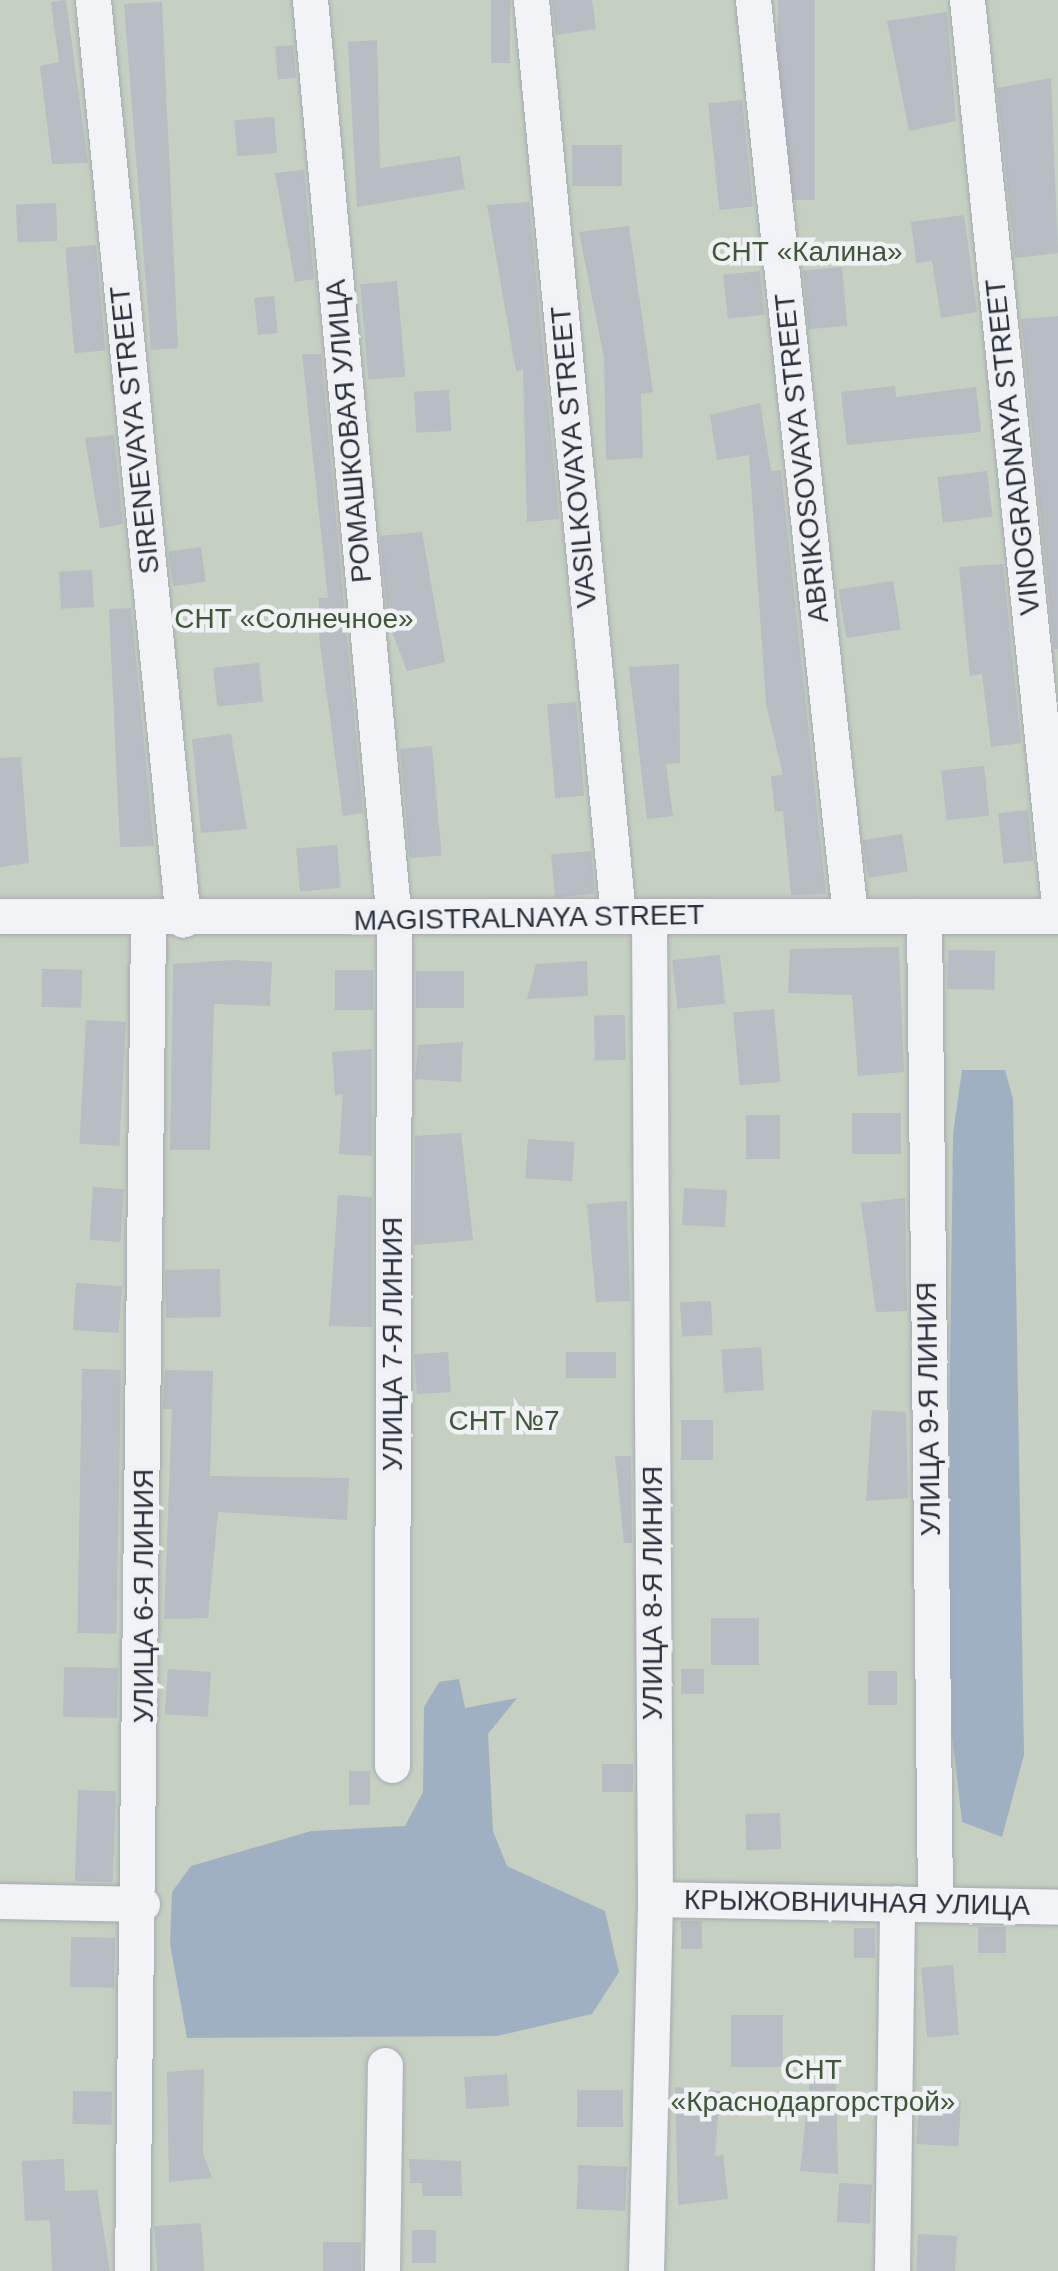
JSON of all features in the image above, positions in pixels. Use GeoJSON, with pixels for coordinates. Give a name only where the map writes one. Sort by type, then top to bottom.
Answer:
{"type":"FeatureCollection","features":[{"type":"Feature","properties":{"kind":"street","name":"SIRENEVAYA STREET"},"geometry":{"type":"LineString","coordinates":[[93,0],[166,920]]}},
{"type":"Feature","properties":{"kind":"street","name":"РОМАШКОВАЯ УЛИЦА"},"geometry":{"type":"LineString","coordinates":[[310,0],[394,922]]}},
{"type":"Feature","properties":{"kind":"street","name":"VASILKOVAYA STREET"},"geometry":{"type":"LineString","coordinates":[[531,0],[633,915]]}},
{"type":"Feature","properties":{"kind":"street","name":"ABRIKOSOVAYA STREET"},"geometry":{"type":"LineString","coordinates":[[753,0],[850,915]]}},
{"type":"Feature","properties":{"kind":"street","name":"VINOGRADNAYA STREET"},"geometry":{"type":"LineString","coordinates":[[967,0],[1058,894]]}},
{"type":"Feature","properties":{"kind":"street","name":"MAGISTRALNAYA STREET"},"geometry":{"type":"LineString","coordinates":[[0,916],[394,922],[633,915],[1058,916]]}},
{"type":"Feature","properties":{"kind":"street","name":"УЛИЦА 8-Я ЛИНИЯ"},"geometry":{"type":"LineString","coordinates":[[633,915],[655,1899],[646,2271]]}},
{"type":"Feature","properties":{"kind":"street","name":"УЛИЦА 9-Я ЛИНИЯ"},"geometry":{"type":"LineString","coordinates":[[924,916],[935,1903]]}},
{"type":"Feature","properties":{"kind":"street","name":"УЛИЦА 6-Я ЛИНИЯ"},"geometry":{"type":"LineString","coordinates":[[132,2271],[166,920]]}},
{"type":"Feature","properties":{"kind":"street","name":"УЛИЦА 7-Я ЛИНИЯ"},"geometry":{"type":"LineString","coordinates":[[392,1765],[394,922]]}},
{"type":"Feature","properties":{"kind":"street","name":"КРЫЖОВНИЧНАЯ УЛИЦА"},"geometry":{"type":"LineString","coordinates":[[655,1899],[1058,1906]]}},
{"type":"Feature","properties":{"kind":"street"},"geometry":{"type":"LineString","coordinates":[[0,1901],[142,1904]]}},
{"type":"Feature","properties":{"kind":"street"},"geometry":{"type":"LineString","coordinates":[[892,2271],[896,1903]]}},
{"type":"Feature","properties":{"kind":"street"},"geometry":{"type":"LineString","coordinates":[[382,2271],[385,2065]]}},
{"type":"Feature","properties":{"kind":"green space"},"geometry":{"type":"Polygon","coordinates":[[[0,0],[1058,0],[1058,2271],[0,2271],[0,0]]]}},
{"type":"Feature","properties":{"kind":"water"},"geometry":{"type":"Polygon","coordinates":[[[962,1070],[1005,1070],[1013,1099],[1024,1755],[1002,1837],[962,1822],[946,1683],[953,1134],[962,1070]]]}},
{"type":"Feature","properties":{"kind":"water"},"geometry":{"type":"Polygon","coordinates":[[[459,1679],[465,1708],[517,1698],[488,1734],[493,1831],[507,1866],[605,1911],[619,1972],[592,2014],[497,2036],[187,2038],[170,1944],[172,1892],[191,1866],[311,1831],[405,1826],[423,1792],[424,1707],[439,1682],[459,1679]]]}},
{"type":"Feature","properties":{"kind":"building"},"geometry":{"type":"Polygon","coordinates":[[[66,0],[88,163],[52,164],[40,66],[59,62],[51,2],[66,0]]]}},
{"type":"Feature","properties":{"kind":"building"},"geometry":{"type":"Polygon","coordinates":[[[491,0],[510,0],[510,63],[491,63],[491,0]]]}},
{"type":"Feature","properties":{"kind":"building"},"geometry":{"type":"Polygon","coordinates":[[[552,0],[592,0],[596,29],[556,35],[552,0]]]}},
{"type":"Feature","properties":{"kind":"building"},"geometry":{"type":"Polygon","coordinates":[[[778,0],[815,0],[815,200],[778,200],[778,0]]]}},
{"type":"Feature","properties":{"kind":"building"},"geometry":{"type":"Polygon","coordinates":[[[162,2],[178,348],[151,350],[124,4],[162,2]]]}},
{"type":"Feature","properties":{"kind":"building"},"geometry":{"type":"Polygon","coordinates":[[[947,12],[956,121],[909,131],[887,21],[947,12]]]}},
{"type":"Feature","properties":{"kind":"building"},"geometry":{"type":"Polygon","coordinates":[[[377,40],[380,168],[460,156],[465,189],[357,207],[348,42],[377,40]]]}},
{"type":"Feature","properties":{"kind":"building"},"geometry":{"type":"Polygon","coordinates":[[[293,45],[296,78],[278,79],[275,47],[293,45]]]}},
{"type":"Feature","properties":{"kind":"building"},"geometry":{"type":"Polygon","coordinates":[[[1051,78],[1058,253],[1015,258],[997,88],[1051,78]]]}},
{"type":"Feature","properties":{"kind":"building"},"geometry":{"type":"Polygon","coordinates":[[[742,100],[753,206],[719,210],[708,104],[742,100]]]}},
{"type":"Feature","properties":{"kind":"building"},"geometry":{"type":"Polygon","coordinates":[[[274,117],[277,153],[237,156],[234,120],[274,117]]]}},
{"type":"Feature","properties":{"kind":"building"},"geometry":{"type":"Polygon","coordinates":[[[572,145],[622,145],[622,186],[572,186],[572,145]]]}},
{"type":"Feature","properties":{"kind":"building"},"geometry":{"type":"Polygon","coordinates":[[[304,170],[314,279],[295,282],[275,173],[304,170]]]}},
{"type":"Feature","properties":{"kind":"building"},"geometry":{"type":"Polygon","coordinates":[[[529,202],[559,519],[527,522],[523,370],[516,371],[487,205],[529,202]]]}},
{"type":"Feature","properties":{"kind":"building"},"geometry":{"type":"Polygon","coordinates":[[[56,203],[57,241],[17,242],[16,204],[56,203]]]}},
{"type":"Feature","properties":{"kind":"building"},"geometry":{"type":"Polygon","coordinates":[[[964,215],[977,312],[941,318],[932,261],[916,263],[911,222],[964,215]]]}},
{"type":"Feature","properties":{"kind":"building"},"geometry":{"type":"Polygon","coordinates":[[[629,226],[653,392],[641,394],[643,458],[606,460],[604,358],[579,232],[629,226]]]}},
{"type":"Feature","properties":{"kind":"building"},"geometry":{"type":"Polygon","coordinates":[[[96,245],[105,351],[74,353],[65,248],[96,245]]]}},
{"type":"Feature","properties":{"kind":"building"},"geometry":{"type":"Polygon","coordinates":[[[842,267],[847,326],[808,329],[803,270],[842,267]]]}},
{"type":"Feature","properties":{"kind":"building"},"geometry":{"type":"Polygon","coordinates":[[[760,271],[765,315],[728,319],[723,275],[760,271]]]}},
{"type":"Feature","properties":{"kind":"building"},"geometry":{"type":"Polygon","coordinates":[[[397,281],[405,377],[369,380],[360,284],[397,281]]]}},
{"type":"Feature","properties":{"kind":"building"},"geometry":{"type":"Polygon","coordinates":[[[274,296],[278,333],[258,335],[254,298],[274,296]]]}},
{"type":"Feature","properties":{"kind":"building"},"geometry":{"type":"Polygon","coordinates":[[[1058,316],[1058,649],[1054,649],[1021,319],[1058,316]]]}},
{"type":"Feature","properties":{"kind":"building"},"geometry":{"type":"Polygon","coordinates":[[[302,354],[321,354],[363,813],[343,816],[319,636],[319,598],[328,598],[302,354]]]}},
{"type":"Feature","properties":{"kind":"building"},"geometry":{"type":"Polygon","coordinates":[[[895,386],[896,397],[976,387],[981,432],[847,445],[841,392],[895,386]]]}},
{"type":"Feature","properties":{"kind":"building"},"geometry":{"type":"Polygon","coordinates":[[[449,390],[451,431],[416,433],[414,392],[449,390]]]}},
{"type":"Feature","properties":{"kind":"building"},"geometry":{"type":"Polygon","coordinates":[[[760,403],[771,471],[781,470],[826,894],[791,895],[783,811],[775,812],[771,776],[783,775],[766,704],[749,455],[717,460],[710,415],[760,403]]]}},
{"type":"Feature","properties":{"kind":"building"},"geometry":{"type":"Polygon","coordinates":[[[114,435],[123,524],[100,528],[85,438],[114,435]]]}},
{"type":"Feature","properties":{"kind":"building"},"geometry":{"type":"Polygon","coordinates":[[[987,471],[993,517],[943,523],[937,477],[987,471]]]}},
{"type":"Feature","properties":{"kind":"building"},"geometry":{"type":"Polygon","coordinates":[[[422,532],[445,662],[407,671],[388,622],[380,536],[422,532]]]}},
{"type":"Feature","properties":{"kind":"building"},"geometry":{"type":"Polygon","coordinates":[[[201,547],[206,582],[173,586],[168,552],[201,547]]]}},
{"type":"Feature","properties":{"kind":"building"},"geometry":{"type":"Polygon","coordinates":[[[1003,564],[1021,743],[991,747],[982,674],[970,676],[959,567],[1003,564]]]}},
{"type":"Feature","properties":{"kind":"building"},"geometry":{"type":"Polygon","coordinates":[[[92,570],[94,607],[61,609],[59,572],[92,570]]]}},
{"type":"Feature","properties":{"kind":"building"},"geometry":{"type":"Polygon","coordinates":[[[893,581],[901,629],[846,638],[839,590],[893,581]]]}},
{"type":"Feature","properties":{"kind":"building"},"geometry":{"type":"Polygon","coordinates":[[[131,608],[154,846],[120,847],[109,609],[131,608]]]}},
{"type":"Feature","properties":{"kind":"building"},"geometry":{"type":"Polygon","coordinates":[[[259,663],[263,702],[217,707],[213,668],[259,663]]]}},
{"type":"Feature","properties":{"kind":"building"},"geometry":{"type":"Polygon","coordinates":[[[679,664],[680,763],[666,764],[673,816],[647,819],[629,667],[679,664]]]}},
{"type":"Feature","properties":{"kind":"building"},"geometry":{"type":"Polygon","coordinates":[[[576,702],[584,796],[555,798],[547,705],[576,702]]]}},
{"type":"Feature","properties":{"kind":"building"},"geometry":{"type":"Polygon","coordinates":[[[231,734],[247,829],[201,833],[192,739],[231,734]]]}},
{"type":"Feature","properties":{"kind":"building"},"geometry":{"type":"Polygon","coordinates":[[[432,746],[442,856],[410,858],[400,749],[432,746]]]}},
{"type":"Feature","properties":{"kind":"building"},"geometry":{"type":"Polygon","coordinates":[[[21,757],[29,863],[0,867],[0,758],[21,757]]]}},
{"type":"Feature","properties":{"kind":"building"},"geometry":{"type":"Polygon","coordinates":[[[984,766],[989,816],[946,820],[941,770],[984,766]]]}},
{"type":"Feature","properties":{"kind":"building"},"geometry":{"type":"Polygon","coordinates":[[[1028,810],[1033,861],[1003,864],[998,813],[1028,810]]]}},
{"type":"Feature","properties":{"kind":"building"},"geometry":{"type":"Polygon","coordinates":[[[902,834],[908,872],[868,878],[862,840],[902,834]]]}},
{"type":"Feature","properties":{"kind":"building"},"geometry":{"type":"Polygon","coordinates":[[[337,845],[341,888],[300,891],[296,849],[337,845]]]}},
{"type":"Feature","properties":{"kind":"building"},"geometry":{"type":"Polygon","coordinates":[[[591,851],[595,894],[555,897],[551,854],[591,851]]]}},
{"type":"Feature","properties":{"kind":"building"},"geometry":{"type":"Polygon","coordinates":[[[899,947],[904,1072],[858,1076],[852,995],[788,993],[790,949],[899,947]]]}},
{"type":"Feature","properties":{"kind":"building"},"geometry":{"type":"Polygon","coordinates":[[[948,950],[995,951],[994,990],[947,989],[948,950]]]}},
{"type":"Feature","properties":{"kind":"building"},"geometry":{"type":"Polygon","coordinates":[[[720,955],[725,1004],[677,1009],[672,960],[720,955]]]}},
{"type":"Feature","properties":{"kind":"building"},"geometry":{"type":"Polygon","coordinates":[[[587,961],[588,996],[527,999],[536,964],[587,961]]]}},
{"type":"Feature","properties":{"kind":"building"},"geometry":{"type":"Polygon","coordinates":[[[272,962],[270,1006],[214,1004],[210,1150],[170,1150],[173,964],[272,962]]]}},
{"type":"Feature","properties":{"kind":"building"},"geometry":{"type":"Polygon","coordinates":[[[42,969],[82,970],[81,1008],[41,1007],[42,969]]]}},
{"type":"Feature","properties":{"kind":"building"},"geometry":{"type":"Polygon","coordinates":[[[335,970],[373,970],[373,1010],[335,1010],[335,970]]]}},
{"type":"Feature","properties":{"kind":"building"},"geometry":{"type":"Polygon","coordinates":[[[416,971],[464,971],[464,1008],[416,1008],[416,971]]]}},
{"type":"Feature","properties":{"kind":"building"},"geometry":{"type":"Polygon","coordinates":[[[774,1009],[780,1082],[740,1085],[733,1013],[774,1009]]]}},
{"type":"Feature","properties":{"kind":"building"},"geometry":{"type":"Polygon","coordinates":[[[625,1015],[626,1060],[595,1061],[594,1016],[625,1015]]]}},
{"type":"Feature","properties":{"kind":"building"},"geometry":{"type":"Polygon","coordinates":[[[86,1020],[126,1022],[119,1146],[80,1144],[86,1020]]]}},
{"type":"Feature","properties":{"kind":"building"},"geometry":{"type":"Polygon","coordinates":[[[463,1042],[461,1082],[415,1079],[418,1045],[463,1042]]]}},
{"type":"Feature","properties":{"kind":"building"},"geometry":{"type":"Polygon","coordinates":[[[372,1049],[372,1156],[339,1154],[343,1094],[335,1095],[332,1052],[372,1049]]]}},
{"type":"Feature","properties":{"kind":"building"},"geometry":{"type":"Polygon","coordinates":[[[852,1113],[901,1113],[901,1154],[852,1154],[852,1113]]]}},
{"type":"Feature","properties":{"kind":"building"},"geometry":{"type":"Polygon","coordinates":[[[746,1115],[780,1115],[780,1159],[746,1159],[746,1115]]]}},
{"type":"Feature","properties":{"kind":"building"},"geometry":{"type":"Polygon","coordinates":[[[461,1133],[473,1240],[414,1245],[415,1136],[461,1133]]]}},
{"type":"Feature","properties":{"kind":"building"},"geometry":{"type":"Polygon","coordinates":[[[528,1139],[575,1142],[572,1181],[525,1178],[528,1139]]]}},
{"type":"Feature","properties":{"kind":"building"},"geometry":{"type":"Polygon","coordinates":[[[93,1187],[124,1189],[120,1242],[89,1240],[93,1187]]]}},
{"type":"Feature","properties":{"kind":"building"},"geometry":{"type":"Polygon","coordinates":[[[684,1188],[727,1190],[725,1227],[682,1225],[684,1188]]]}},
{"type":"Feature","properties":{"kind":"building"},"geometry":{"type":"Polygon","coordinates":[[[338,1195],[372,1197],[372,1327],[329,1326],[338,1195]]]}},
{"type":"Feature","properties":{"kind":"building"},"geometry":{"type":"Polygon","coordinates":[[[905,1198],[907,1311],[876,1312],[861,1203],[905,1198]]]}},
{"type":"Feature","properties":{"kind":"building"},"geometry":{"type":"Polygon","coordinates":[[[627,1201],[630,1301],[596,1302],[587,1204],[627,1201]]]}},
{"type":"Feature","properties":{"kind":"building"},"geometry":{"type":"Polygon","coordinates":[[[220,1269],[221,1317],[166,1318],[165,1270],[220,1269]]]}},
{"type":"Feature","properties":{"kind":"building"},"geometry":{"type":"Polygon","coordinates":[[[76,1283],[122,1286],[119,1333],[73,1330],[76,1283]]]}},
{"type":"Feature","properties":{"kind":"building"},"geometry":{"type":"Polygon","coordinates":[[[711,1301],[713,1335],[682,1337],[680,1303],[711,1301]]]}},
{"type":"Feature","properties":{"kind":"building"},"geometry":{"type":"Polygon","coordinates":[[[761,1347],[764,1390],[724,1393],[721,1350],[761,1347]]]}},
{"type":"Feature","properties":{"kind":"building"},"geometry":{"type":"Polygon","coordinates":[[[448,1352],[451,1392],[417,1394],[414,1354],[448,1352]]]}},
{"type":"Feature","properties":{"kind":"building"},"geometry":{"type":"Polygon","coordinates":[[[566,1352],[616,1352],[616,1378],[566,1378],[566,1352]]]}},
{"type":"Feature","properties":{"kind":"building"},"geometry":{"type":"Polygon","coordinates":[[[82,1369],[121,1370],[116,1634],[77,1633],[82,1369]]]}},
{"type":"Feature","properties":{"kind":"building"},"geometry":{"type":"Polygon","coordinates":[[[165,1370],[213,1371],[210,1476],[349,1478],[347,1520],[218,1512],[208,1618],[164,1619],[172,1409],[163,1409],[165,1370]]]}},
{"type":"Feature","properties":{"kind":"building"},"geometry":{"type":"Polygon","coordinates":[[[872,1410],[906,1412],[908,1498],[866,1501],[872,1410]]]}},
{"type":"Feature","properties":{"kind":"building"},"geometry":{"type":"Polygon","coordinates":[[[681,1420],[713,1420],[713,1460],[681,1460],[681,1420]]]}},
{"type":"Feature","properties":{"kind":"building"},"geometry":{"type":"Polygon","coordinates":[[[615,1456],[631,1456],[632,1543],[624,1543],[615,1456]]]}},
{"type":"Feature","properties":{"kind":"building"},"geometry":{"type":"Polygon","coordinates":[[[711,1618],[759,1618],[759,1665],[711,1665],[711,1618]]]}},
{"type":"Feature","properties":{"kind":"building"},"geometry":{"type":"Polygon","coordinates":[[[64,1667],[118,1668],[117,1718],[63,1717],[64,1667]]]}},
{"type":"Feature","properties":{"kind":"building"},"geometry":{"type":"Polygon","coordinates":[[[168,1669],[211,1672],[208,1717],[165,1714],[168,1669]]]}},
{"type":"Feature","properties":{"kind":"building"},"geometry":{"type":"Polygon","coordinates":[[[681,1669],[704,1669],[704,1694],[681,1694],[681,1669]]]}},
{"type":"Feature","properties":{"kind":"building"},"geometry":{"type":"Polygon","coordinates":[[[868,1671],[897,1671],[897,1705],[868,1705],[868,1671]]]}},
{"type":"Feature","properties":{"kind":"building"},"geometry":{"type":"Polygon","coordinates":[[[602,1764],[633,1764],[633,1792],[602,1792],[602,1764]]]}},
{"type":"Feature","properties":{"kind":"building"},"geometry":{"type":"Polygon","coordinates":[[[349,1771],[370,1771],[370,1805],[349,1805],[349,1771]]]}},
{"type":"Feature","properties":{"kind":"building"},"geometry":{"type":"Polygon","coordinates":[[[78,1790],[116,1791],[113,1882],[75,1881],[78,1790]]]}},
{"type":"Feature","properties":{"kind":"building"},"geometry":{"type":"Polygon","coordinates":[[[780,1813],[781,1849],[746,1850],[745,1814],[780,1813]]]}},
{"type":"Feature","properties":{"kind":"building"},"geometry":{"type":"Polygon","coordinates":[[[681,1921],[702,1921],[702,1949],[681,1949],[681,1921]]]}},
{"type":"Feature","properties":{"kind":"building"},"geometry":{"type":"Polygon","coordinates":[[[978,1927],[1006,1927],[1006,1953],[978,1953],[978,1927]]]}},
{"type":"Feature","properties":{"kind":"building"},"geometry":{"type":"Polygon","coordinates":[[[854,1928],[875,1928],[875,1958],[854,1958],[854,1928]]]}},
{"type":"Feature","properties":{"kind":"building"},"geometry":{"type":"Polygon","coordinates":[[[71,1937],[115,1938],[114,1988],[70,1987],[71,1937]]]}},
{"type":"Feature","properties":{"kind":"building"},"geometry":{"type":"Polygon","coordinates":[[[953,1965],[959,2035],[927,2038],[921,1968],[953,1965]]]}},
{"type":"Feature","properties":{"kind":"building"},"geometry":{"type":"Polygon","coordinates":[[[731,2015],[783,2015],[783,2067],[731,2067],[731,2015]]]}},
{"type":"Feature","properties":{"kind":"building"},"geometry":{"type":"Polygon","coordinates":[[[204,2069],[203,2153],[212,2178],[169,2182],[167,2072],[204,2069]]]}},
{"type":"Feature","properties":{"kind":"building"},"geometry":{"type":"Polygon","coordinates":[[[507,2074],[509,2106],[466,2109],[464,2077],[507,2074]]]}},
{"type":"Feature","properties":{"kind":"building"},"geometry":{"type":"Polygon","coordinates":[[[810,2081],[836,2082],[838,2174],[800,2171],[810,2081]]]}},
{"type":"Feature","properties":{"kind":"building"},"geometry":{"type":"Polygon","coordinates":[[[675,2087],[720,2091],[715,2156],[723,2155],[728,2199],[678,2205],[675,2087]]]}},
{"type":"Feature","properties":{"kind":"building"},"geometry":{"type":"Polygon","coordinates":[[[577,2090],[623,2090],[623,2127],[577,2127],[577,2090]]]}},
{"type":"Feature","properties":{"kind":"building"},"geometry":{"type":"Polygon","coordinates":[[[73,2091],[112,2092],[111,2125],[72,2124],[73,2091]]]}},
{"type":"Feature","properties":{"kind":"building"},"geometry":{"type":"Polygon","coordinates":[[[919,2098],[961,2100],[959,2146],[917,2144],[919,2098]]]}},
{"type":"Feature","properties":{"kind":"building"},"geometry":{"type":"Polygon","coordinates":[[[64,2159],[65,2191],[97,2190],[110,2271],[52,2271],[50,2220],[25,2221],[22,2161],[64,2159]]]}},
{"type":"Feature","properties":{"kind":"building"},"geometry":{"type":"Polygon","coordinates":[[[409,2159],[461,2161],[462,2196],[423,2196],[422,2183],[410,2183],[409,2159]]]}},
{"type":"Feature","properties":{"kind":"building"},"geometry":{"type":"Polygon","coordinates":[[[578,2165],[627,2167],[625,2211],[576,2209],[578,2165]]]}},
{"type":"Feature","properties":{"kind":"building"},"geometry":{"type":"Polygon","coordinates":[[[839,2183],[872,2185],[870,2224],[837,2222],[839,2183]]]}},
{"type":"Feature","properties":{"kind":"building"},"geometry":{"type":"Polygon","coordinates":[[[201,2223],[204,2271],[157,2271],[154,2226],[201,2223]]]}},
{"type":"Feature","properties":{"kind":"building"},"geometry":{"type":"Polygon","coordinates":[[[412,2230],[436,2230],[436,2263],[412,2263],[412,2230]]]}},
{"type":"Feature","properties":{"kind":"building"},"geometry":{"type":"Polygon","coordinates":[[[918,2234],[957,2236],[955,2271],[916,2271],[918,2234]]]}},
{"type":"Feature","properties":{"kind":"building"},"geometry":{"type":"Polygon","coordinates":[[[323,2242],[361,2242],[361,2271],[323,2271],[323,2242]]]}},
{"type":"Feature","properties":{"kind":"park label","name":"СНТ «Калина»"},"geometry":{"type":"Point","coordinates":[807,252]}},
{"type":"Feature","properties":{"kind":"park label","name":"СНТ «Солнечное»"},"geometry":{"type":"Point","coordinates":[294,619]}},
{"type":"Feature","properties":{"kind":"park label","name":"СНТ №7"},"geometry":{"type":"Point","coordinates":[504,1421]}},
{"type":"Feature","properties":{"kind":"park label","name":"СНТ «Краснодаргорстрой»"},"geometry":{"type":"Point","coordinates":[813,2086]}}]}
